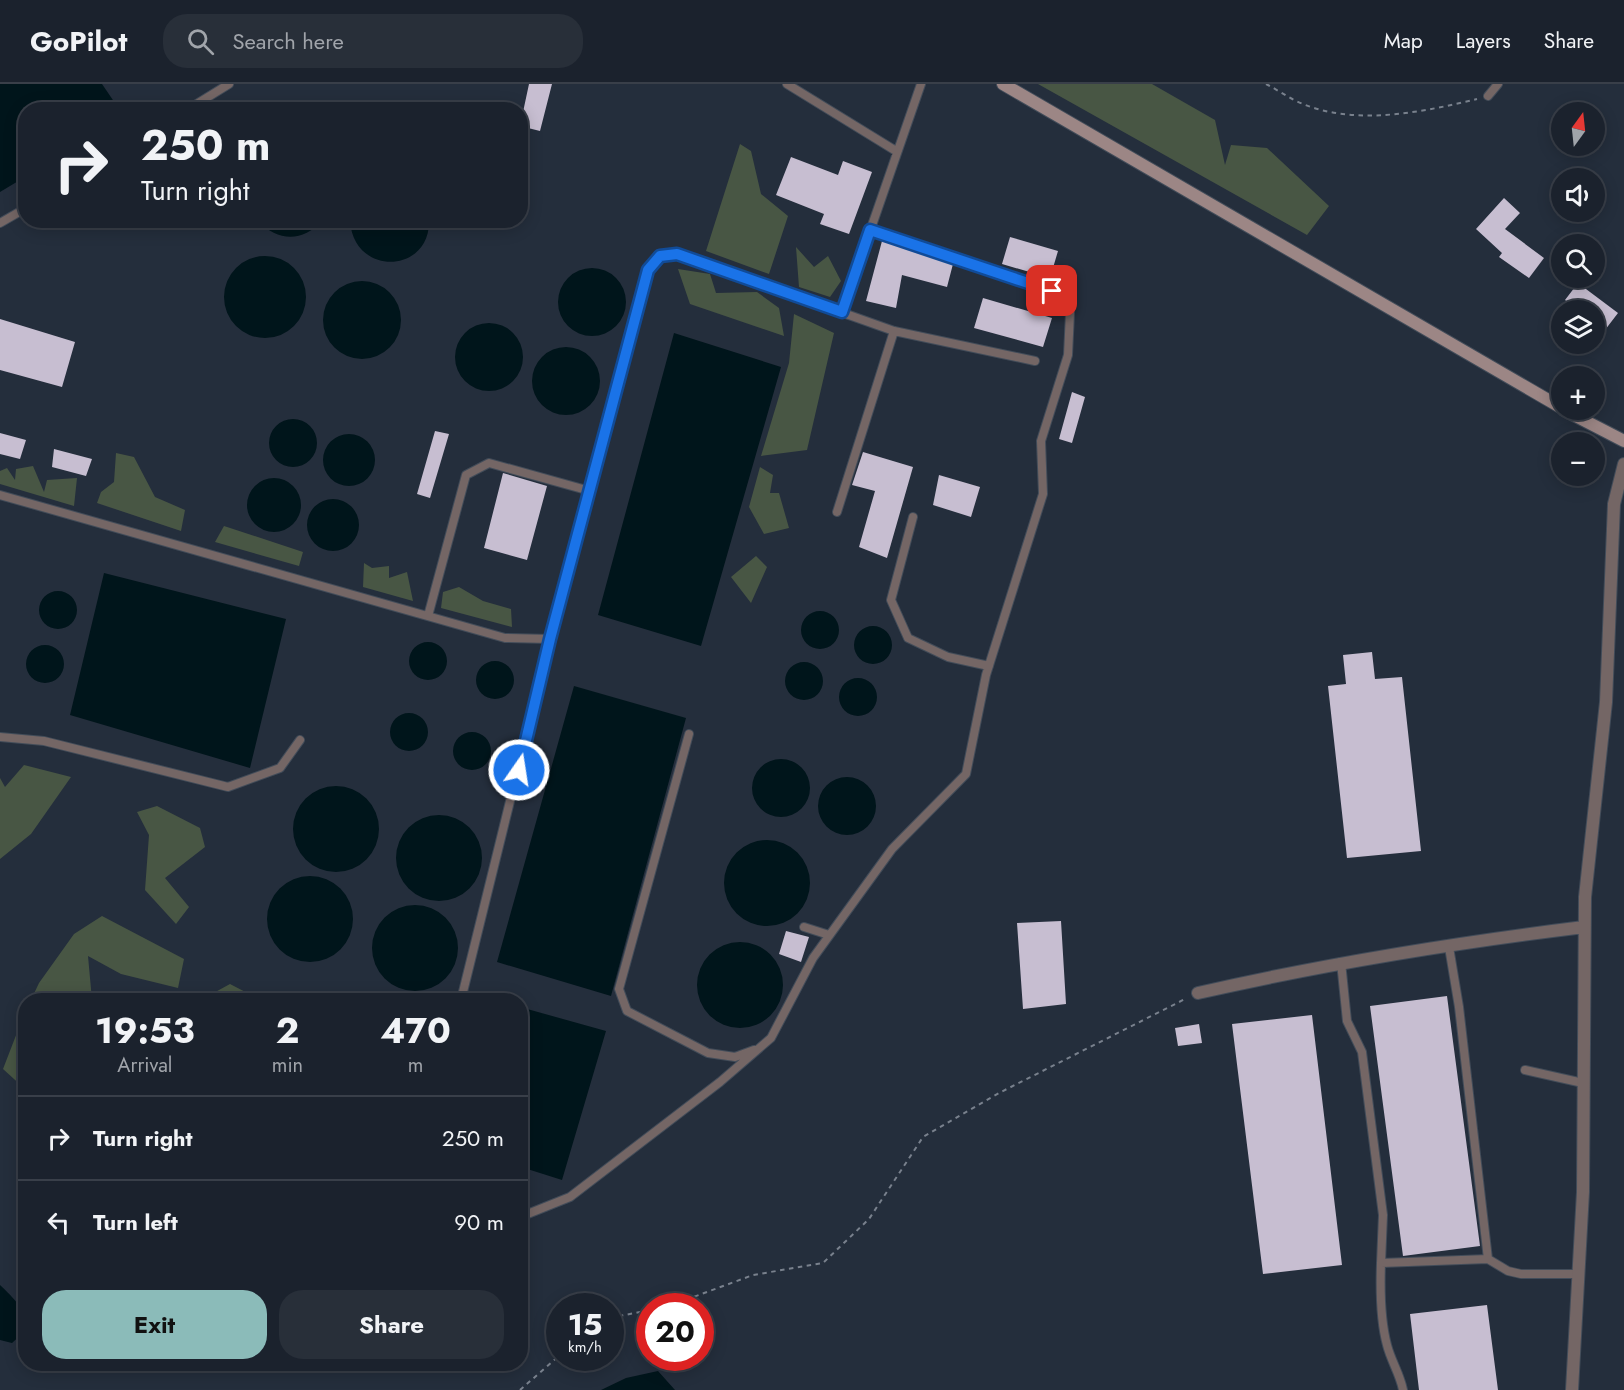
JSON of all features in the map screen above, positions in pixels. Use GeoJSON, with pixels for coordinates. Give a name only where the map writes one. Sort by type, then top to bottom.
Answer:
{"type":"FeatureCollection","features":[{"type":"Feature","properties":{"kind":"street"},"geometry":{"type":"LineString","coordinates":[[1003,84],[1551,402]]}},
{"type":"Feature","properties":{"kind":"street"},"geometry":{"type":"LineString","coordinates":[[1584,420],[1624,441]]}},
{"type":"Feature","properties":{"kind":"street"},"geometry":{"type":"LineString","coordinates":[[1572,1390],[1583,1192],[1585,897],[1606,702],[1614,504],[1624,464]]}},
{"type":"Feature","properties":{"kind":"street"},"geometry":{"type":"LineString","coordinates":[[1198,993],[1384,954],[1584,927]]}},
{"type":"Feature","properties":{"kind":"lane"},"geometry":{"type":"LineString","coordinates":[[200,102],[229,84]]}},
{"type":"Feature","properties":{"kind":"lane"},"geometry":{"type":"LineString","coordinates":[[787,84],[896,151]]}},
{"type":"Feature","properties":{"kind":"lane"},"geometry":{"type":"LineString","coordinates":[[842,312],[921,84]]}},
{"type":"Feature","properties":{"kind":"lane"},"geometry":{"type":"LineString","coordinates":[[1488,96],[1498,84]]}},
{"type":"Feature","properties":{"kind":"lane"},"geometry":{"type":"LineString","coordinates":[[0,223],[18,213]]}},
{"type":"Feature","properties":{"kind":"lane"},"geometry":{"type":"LineString","coordinates":[[528,1214],[570,1197],[771,1038],[813,958],[892,849],[966,774],[989,666],[1043,494],[1041,441],[1068,355],[1070,313],[1052,291],[870,230]]}},
{"type":"Feature","properties":{"kind":"lane"},"geometry":{"type":"LineString","coordinates":[[463,993],[550,639],[648,270],[660,256],[677,254],[894,331],[1035,361]]}},
{"type":"Feature","properties":{"kind":"lane"},"geometry":{"type":"LineString","coordinates":[[837,512],[894,331]]}},
{"type":"Feature","properties":{"kind":"lane"},"geometry":{"type":"LineString","coordinates":[[428,616],[466,475],[489,463],[590,491]]}},
{"type":"Feature","properties":{"kind":"lane"},"geometry":{"type":"LineString","coordinates":[[0,495],[505,638],[550,639]]}},
{"type":"Feature","properties":{"kind":"lane"},"geometry":{"type":"LineString","coordinates":[[913,517],[891,600],[908,638],[948,657],[989,666]]}},
{"type":"Feature","properties":{"kind":"lane"},"geometry":{"type":"LineString","coordinates":[[689,734],[619,989],[627,1011],[708,1053],[735,1057],[759,1049]]}},
{"type":"Feature","properties":{"kind":"lane"},"geometry":{"type":"LineString","coordinates":[[0,737],[44,741],[228,787],[280,768],[300,740]]}},
{"type":"Feature","properties":{"kind":"lane"},"geometry":{"type":"LineString","coordinates":[[804,927],[829,935]]}},
{"type":"Feature","properties":{"kind":"lane"},"geometry":{"type":"LineString","coordinates":[[1449,947],[1461,1019],[1488,1259]]}},
{"type":"Feature","properties":{"kind":"lane"},"geometry":{"type":"LineString","coordinates":[[1341,962],[1347,1021],[1362,1052],[1383,1215],[1380,1294],[1387,1346],[1400,1373],[1403,1390]]}},
{"type":"Feature","properties":{"kind":"lane"},"geometry":{"type":"LineString","coordinates":[[1525,1070],[1583,1083]]}},
{"type":"Feature","properties":{"kind":"lane"},"geometry":{"type":"LineString","coordinates":[[1381,1263],[1488,1259],[1508,1271],[1521,1274],[1578,1274]]}},
{"type":"Feature","properties":{"kind":"path"},"geometry":{"type":"LineString","coordinates":[[1266,84],[1303,104],[1330,112],[1372,115],[1431,111],[1488,96]]}},
{"type":"Feature","properties":{"kind":"path"},"geometry":{"type":"LineString","coordinates":[[704,1293],[753,1275],[823,1263],[869,1219],[923,1137],[999,1093],[1198,993]]}},
{"type":"Feature","properties":{"kind":"path"},"geometry":{"type":"LineString","coordinates":[[520,1390],[546,1367]]}},
{"type":"Feature","properties":{"kind":"green space"},"geometry":{"type":"Polygon","coordinates":[[[1038,84],[1152,84],[1215,120],[1225,165],[1231,145],[1267,148],[1329,206],[1307,235],[1038,84]]]}},
{"type":"Feature","properties":{"kind":"green space"},"geometry":{"type":"Polygon","coordinates":[[[740,144],[751,151],[761,194],[788,216],[769,274],[706,251],[740,144]]]}},
{"type":"Feature","properties":{"kind":"green space"},"geometry":{"type":"Polygon","coordinates":[[[796,247],[814,267],[828,256],[841,281],[830,297],[799,287],[796,247]]]}},
{"type":"Feature","properties":{"kind":"green space"},"geometry":{"type":"Polygon","coordinates":[[[678,269],[710,274],[716,293],[757,292],[779,308],[784,336],[690,304],[678,269]]]}},
{"type":"Feature","properties":{"kind":"green space"},"geometry":{"type":"Polygon","coordinates":[[[794,314],[834,333],[807,450],[761,456],[789,363],[794,314]]]}},
{"type":"Feature","properties":{"kind":"green space"},"geometry":{"type":"Polygon","coordinates":[[[116,453],[134,457],[155,497],[185,510],[181,531],[97,503],[101,492],[114,482],[116,453]]]}},
{"type":"Feature","properties":{"kind":"green space"},"geometry":{"type":"Polygon","coordinates":[[[33,466],[44,492],[47,480],[77,478],[74,506],[0,484],[0,471],[7,468],[15,480],[16,469],[33,466]]]}},
{"type":"Feature","properties":{"kind":"green space"},"geometry":{"type":"Polygon","coordinates":[[[760,467],[773,475],[770,493],[779,493],[789,528],[764,534],[749,507],[760,467]]]}},
{"type":"Feature","properties":{"kind":"green space"},"geometry":{"type":"Polygon","coordinates":[[[224,526],[303,552],[299,566],[215,542],[224,526]]]}},
{"type":"Feature","properties":{"kind":"green space"},"geometry":{"type":"Polygon","coordinates":[[[756,556],[767,567],[751,603],[731,577],[756,556]]]}},
{"type":"Feature","properties":{"kind":"green space"},"geometry":{"type":"Polygon","coordinates":[[[364,563],[372,568],[389,566],[389,578],[407,572],[413,601],[363,587],[364,563]]]}},
{"type":"Feature","properties":{"kind":"green space"},"geometry":{"type":"Polygon","coordinates":[[[459,587],[483,601],[511,609],[512,627],[441,608],[443,592],[459,587]]]}},
{"type":"Feature","properties":{"kind":"green space"},"geometry":{"type":"Polygon","coordinates":[[[24,765],[71,777],[31,834],[0,859],[0,778],[5,787],[24,765]]]}},
{"type":"Feature","properties":{"kind":"green space"},"geometry":{"type":"Polygon","coordinates":[[[157,806],[200,828],[205,847],[165,878],[189,907],[176,924],[145,890],[149,835],[137,812],[157,806]]]}},
{"type":"Feature","properties":{"kind":"green space"},"geometry":{"type":"Polygon","coordinates":[[[102,916],[184,959],[178,988],[121,974],[88,956],[91,993],[34,993],[74,934],[102,916]]]}},
{"type":"Feature","properties":{"kind":"green space"},"geometry":{"type":"Polygon","coordinates":[[[230,984],[247,993],[214,993],[230,984]]]}},
{"type":"Feature","properties":{"kind":"green space"},"geometry":{"type":"Polygon","coordinates":[[[18,1030],[18,1083],[3,1069],[18,1030]]]}},
{"type":"Feature","properties":{"kind":"water"},"geometry":{"type":"Polygon","coordinates":[[[0,84],[102,84],[114,102],[18,102],[18,181],[0,192],[0,84]]]}},
{"type":"Feature","properties":{"kind":"water"},"geometry":{"type":"Polygon","coordinates":[[[266,228],[315,228],[299,236],[290,237],[274,233],[266,228]]]}},
{"type":"Feature","properties":{"kind":"water"},"geometry":{"type":"Polygon","coordinates":[[[352,228],[428,228],[426,239],[418,251],[405,259],[391,262],[377,259],[364,252],[354,239],[352,228]]]}},
{"type":"Feature","properties":{"kind":"water"},"geometry":{"type":"Polygon","coordinates":[[[265,256],[281,259],[294,268],[303,281],[306,297],[303,313],[294,326],[281,335],[265,338],[249,335],[236,326],[227,313],[224,297],[227,281],[236,268],[249,259],[265,256]]]}},
{"type":"Feature","properties":{"kind":"water"},"geometry":{"type":"Polygon","coordinates":[[[585,268],[599,268],[611,273],[621,283],[626,302],[621,321],[611,331],[599,336],[585,336],[573,331],[563,321],[558,309],[558,295],[563,283],[573,273],[585,268]]]}},
{"type":"Feature","properties":{"kind":"water"},"geometry":{"type":"Polygon","coordinates":[[[362,281],[377,284],[390,292],[398,305],[401,320],[398,335],[390,348],[377,356],[362,359],[347,356],[334,348],[326,335],[323,320],[326,305],[334,292],[347,284],[362,281]]]}},
{"type":"Feature","properties":{"kind":"water"},"geometry":{"type":"Polygon","coordinates":[[[496,323],[508,329],[517,338],[523,350],[521,370],[513,381],[496,391],[482,391],[465,381],[457,370],[455,350],[465,333],[476,325],[496,323]]]}},
{"type":"Feature","properties":{"kind":"water"},"geometry":{"type":"Polygon","coordinates":[[[674,333],[781,367],[701,646],[598,615],[674,333]]]}},
{"type":"Feature","properties":{"kind":"water"},"geometry":{"type":"Polygon","coordinates":[[[559,347],[573,347],[585,352],[595,362],[600,381],[595,400],[585,410],[573,415],[559,415],[547,410],[537,400],[532,388],[532,374],[537,362],[547,352],[559,347]]]}},
{"type":"Feature","properties":{"kind":"water"},"geometry":{"type":"Polygon","coordinates":[[[293,419],[310,426],[317,443],[310,460],[293,467],[276,460],[269,443],[276,426],[293,419]]]}},
{"type":"Feature","properties":{"kind":"water"},"geometry":{"type":"Polygon","coordinates":[[[349,434],[359,436],[367,442],[373,450],[375,460],[373,470],[367,478],[359,484],[349,486],[339,484],[331,478],[325,470],[323,460],[325,450],[331,442],[339,436],[349,434]]]}},
{"type":"Feature","properties":{"kind":"water"},"geometry":{"type":"Polygon","coordinates":[[[269,478],[279,478],[289,482],[297,490],[301,505],[297,520],[289,528],[279,532],[269,532],[259,528],[251,520],[247,510],[247,500],[251,490],[259,482],[269,478]]]}},
{"type":"Feature","properties":{"kind":"water"},"geometry":{"type":"Polygon","coordinates":[[[328,499],[338,499],[347,503],[355,511],[359,525],[355,539],[347,547],[338,551],[328,551],[319,547],[311,539],[307,530],[307,520],[311,511],[319,503],[328,499]]]}},
{"type":"Feature","properties":{"kind":"water"},"geometry":{"type":"Polygon","coordinates":[[[104,573],[286,619],[250,768],[70,715],[104,573]]]}},
{"type":"Feature","properties":{"kind":"water"},"geometry":{"type":"Polygon","coordinates":[[[58,591],[71,597],[77,610],[71,623],[58,629],[45,623],[39,610],[45,597],[58,591]]]}},
{"type":"Feature","properties":{"kind":"water"},"geometry":{"type":"Polygon","coordinates":[[[820,611],[833,617],[839,630],[833,643],[820,649],[807,643],[801,630],[807,617],[820,611]]]}},
{"type":"Feature","properties":{"kind":"water"},"geometry":{"type":"Polygon","coordinates":[[[873,626],[886,632],[892,645],[886,658],[873,664],[860,658],[854,645],[860,632],[873,626]]]}},
{"type":"Feature","properties":{"kind":"water"},"geometry":{"type":"Polygon","coordinates":[[[428,642],[441,648],[447,661],[441,674],[428,680],[415,674],[409,661],[415,648],[428,642]]]}},
{"type":"Feature","properties":{"kind":"water"},"geometry":{"type":"Polygon","coordinates":[[[45,645],[58,651],[64,664],[58,677],[45,683],[32,677],[26,664],[32,651],[45,645]]]}},
{"type":"Feature","properties":{"kind":"water"},"geometry":{"type":"Polygon","coordinates":[[[495,661],[508,667],[514,680],[508,693],[495,699],[482,693],[476,680],[482,667],[495,661]]]}},
{"type":"Feature","properties":{"kind":"water"},"geometry":{"type":"Polygon","coordinates":[[[804,662],[817,668],[823,681],[817,694],[804,700],[791,694],[785,681],[791,668],[804,662]]]}},
{"type":"Feature","properties":{"kind":"water"},"geometry":{"type":"Polygon","coordinates":[[[858,678],[871,684],[877,697],[871,710],[858,716],[845,710],[839,697],[845,684],[858,678]]]}},
{"type":"Feature","properties":{"kind":"water"},"geometry":{"type":"Polygon","coordinates":[[[574,686],[686,718],[611,996],[497,962],[574,686]]]}},
{"type":"Feature","properties":{"kind":"water"},"geometry":{"type":"Polygon","coordinates":[[[409,713],[422,719],[428,732],[422,745],[409,751],[396,745],[390,732],[396,719],[409,713]]]}},
{"type":"Feature","properties":{"kind":"water"},"geometry":{"type":"Polygon","coordinates":[[[472,732],[485,738],[491,751],[485,764],[472,770],[459,764],[453,751],[459,738],[472,732]]]}},
{"type":"Feature","properties":{"kind":"water"},"geometry":{"type":"Polygon","coordinates":[[[781,759],[797,764],[805,772],[810,788],[805,804],[797,812],[781,817],[765,812],[757,804],[752,788],[757,772],[765,764],[781,759]]]}},
{"type":"Feature","properties":{"kind":"water"},"geometry":{"type":"Polygon","coordinates":[[[847,777],[863,782],[871,790],[876,806],[871,822],[863,830],[847,835],[831,830],[823,822],[818,806],[823,790],[831,782],[847,777]]]}},
{"type":"Feature","properties":{"kind":"water"},"geometry":{"type":"Polygon","coordinates":[[[336,786],[352,790],[366,799],[375,813],[379,829],[375,845],[366,859],[352,868],[336,872],[320,868],[306,859],[297,845],[293,829],[297,813],[306,799],[320,790],[336,786]]]}},
{"type":"Feature","properties":{"kind":"water"},"geometry":{"type":"Polygon","coordinates":[[[439,815],[455,819],[469,828],[478,842],[482,858],[478,874],[469,888],[455,897],[439,901],[423,897],[409,888],[400,874],[396,858],[400,842],[409,828],[423,819],[439,815]]]}},
{"type":"Feature","properties":{"kind":"water"},"geometry":{"type":"Polygon","coordinates":[[[767,840],[783,844],[797,853],[806,867],[810,883],[806,899],[797,913],[783,922],[767,926],[751,922],[737,913],[728,899],[724,883],[728,867],[737,853],[751,844],[767,840]]]}},
{"type":"Feature","properties":{"kind":"water"},"geometry":{"type":"Polygon","coordinates":[[[310,876],[326,880],[340,889],[349,903],[353,919],[349,935],[340,949],[326,958],[310,962],[294,958],[280,949],[271,935],[267,919],[271,903],[280,889],[294,880],[310,876]]]}},
{"type":"Feature","properties":{"kind":"water"},"geometry":{"type":"Polygon","coordinates":[[[415,905],[431,909],[445,918],[454,932],[458,948],[454,964],[445,978],[431,987],[415,991],[399,987],[385,978],[376,964],[372,948],[376,932],[385,918],[399,909],[415,905]]]}},
{"type":"Feature","properties":{"kind":"water"},"geometry":{"type":"Polygon","coordinates":[[[740,942],[756,946],[770,955],[779,969],[783,985],[779,1001],[770,1015],[756,1024],[740,1028],[724,1024],[710,1015],[701,1001],[697,985],[701,969],[710,955],[724,946],[740,942]]]}},
{"type":"Feature","properties":{"kind":"water"},"geometry":{"type":"Polygon","coordinates":[[[528,1009],[606,1031],[562,1180],[528,1169],[528,1009]]]}},
{"type":"Feature","properties":{"kind":"water"},"geometry":{"type":"Polygon","coordinates":[[[0,1285],[18,1305],[18,1337],[12,1343],[0,1340],[0,1285]]]}},
{"type":"Feature","properties":{"kind":"water"},"geometry":{"type":"Polygon","coordinates":[[[658,1371],[675,1390],[601,1390],[626,1378],[658,1371]]]}},
{"type":"Feature","properties":{"kind":"building"},"geometry":{"type":"Polygon","coordinates":[[[529,84],[552,84],[540,131],[528,128],[528,102],[525,102],[529,84]]]}},
{"type":"Feature","properties":{"kind":"building"},"geometry":{"type":"Polygon","coordinates":[[[791,157],[838,175],[843,161],[872,172],[849,234],[820,224],[824,214],[776,195],[791,157]]]}},
{"type":"Feature","properties":{"kind":"building"},"geometry":{"type":"Polygon","coordinates":[[[1504,198],[1520,213],[1505,229],[1544,258],[1529,278],[1499,257],[1502,253],[1476,229],[1504,198]]]}},
{"type":"Feature","properties":{"kind":"building"},"geometry":{"type":"Polygon","coordinates":[[[1010,237],[1058,251],[1050,278],[1002,264],[1010,237]]]}},
{"type":"Feature","properties":{"kind":"building"},"geometry":{"type":"Polygon","coordinates":[[[882,241],[953,264],[947,287],[902,275],[896,308],[866,301],[882,241]]]}},
{"type":"Feature","properties":{"kind":"building"},"geometry":{"type":"Polygon","coordinates":[[[1574,288],[1585,288],[1601,300],[1565,300],[1574,288]]]}},
{"type":"Feature","properties":{"kind":"building"},"geometry":{"type":"Polygon","coordinates":[[[983,298],[1052,318],[1043,347],[974,328],[983,298]]]}},
{"type":"Feature","properties":{"kind":"building"},"geometry":{"type":"Polygon","coordinates":[[[1605,303],[1618,313],[1605,330],[1605,303]]]}},
{"type":"Feature","properties":{"kind":"building"},"geometry":{"type":"Polygon","coordinates":[[[0,319],[75,342],[62,387],[0,370],[0,319]]]}},
{"type":"Feature","properties":{"kind":"building"},"geometry":{"type":"Polygon","coordinates":[[[1072,392],[1085,397],[1072,443],[1059,439],[1072,392]]]}},
{"type":"Feature","properties":{"kind":"building"},"geometry":{"type":"Polygon","coordinates":[[[435,431],[449,434],[430,498],[417,494],[435,431]]]}},
{"type":"Feature","properties":{"kind":"building"},"geometry":{"type":"Polygon","coordinates":[[[0,433],[26,440],[20,459],[0,454],[0,433]]]}},
{"type":"Feature","properties":{"kind":"building"},"geometry":{"type":"Polygon","coordinates":[[[54,449],[92,459],[86,476],[52,467],[54,449]]]}},
{"type":"Feature","properties":{"kind":"building"},"geometry":{"type":"Polygon","coordinates":[[[863,452],[913,467],[887,558],[859,547],[875,491],[852,485],[863,452]]]}},
{"type":"Feature","properties":{"kind":"building"},"geometry":{"type":"Polygon","coordinates":[[[503,473],[547,486],[527,560],[484,548],[503,473]]]}},
{"type":"Feature","properties":{"kind":"building"},"geometry":{"type":"Polygon","coordinates":[[[939,475],[980,487],[971,517],[933,505],[939,475]]]}},
{"type":"Feature","properties":{"kind":"building"},"geometry":{"type":"Polygon","coordinates":[[[1372,652],[1375,679],[1402,677],[1421,851],[1347,858],[1328,686],[1346,684],[1343,655],[1372,652]]]}},
{"type":"Feature","properties":{"kind":"building"},"geometry":{"type":"Polygon","coordinates":[[[1061,921],[1066,1004],[1023,1009],[1017,923],[1061,921]]]}},
{"type":"Feature","properties":{"kind":"building"},"geometry":{"type":"Polygon","coordinates":[[[786,931],[809,937],[801,962],[779,954],[786,931]]]}},
{"type":"Feature","properties":{"kind":"building"},"geometry":{"type":"Polygon","coordinates":[[[1447,996],[1480,1246],[1403,1256],[1370,1006],[1447,996]]]}},
{"type":"Feature","properties":{"kind":"building"},"geometry":{"type":"Polygon","coordinates":[[[1312,1015],[1342,1265],[1263,1274],[1232,1024],[1312,1015]]]}},
{"type":"Feature","properties":{"kind":"building"},"geometry":{"type":"Polygon","coordinates":[[[1199,1024],[1202,1043],[1178,1046],[1175,1028],[1199,1024]]]}},
{"type":"Feature","properties":{"kind":"building"},"geometry":{"type":"Polygon","coordinates":[[[1487,1305],[1498,1390],[1419,1390],[1410,1314],[1487,1305]]]}},
{"type":"Feature","properties":{"kind":"route"},"geometry":{"type":"LineString","coordinates":[[519,770],[550,639],[648,270],[660,256],[677,254],[842,312],[870,230],[1052,291]]}}]}
